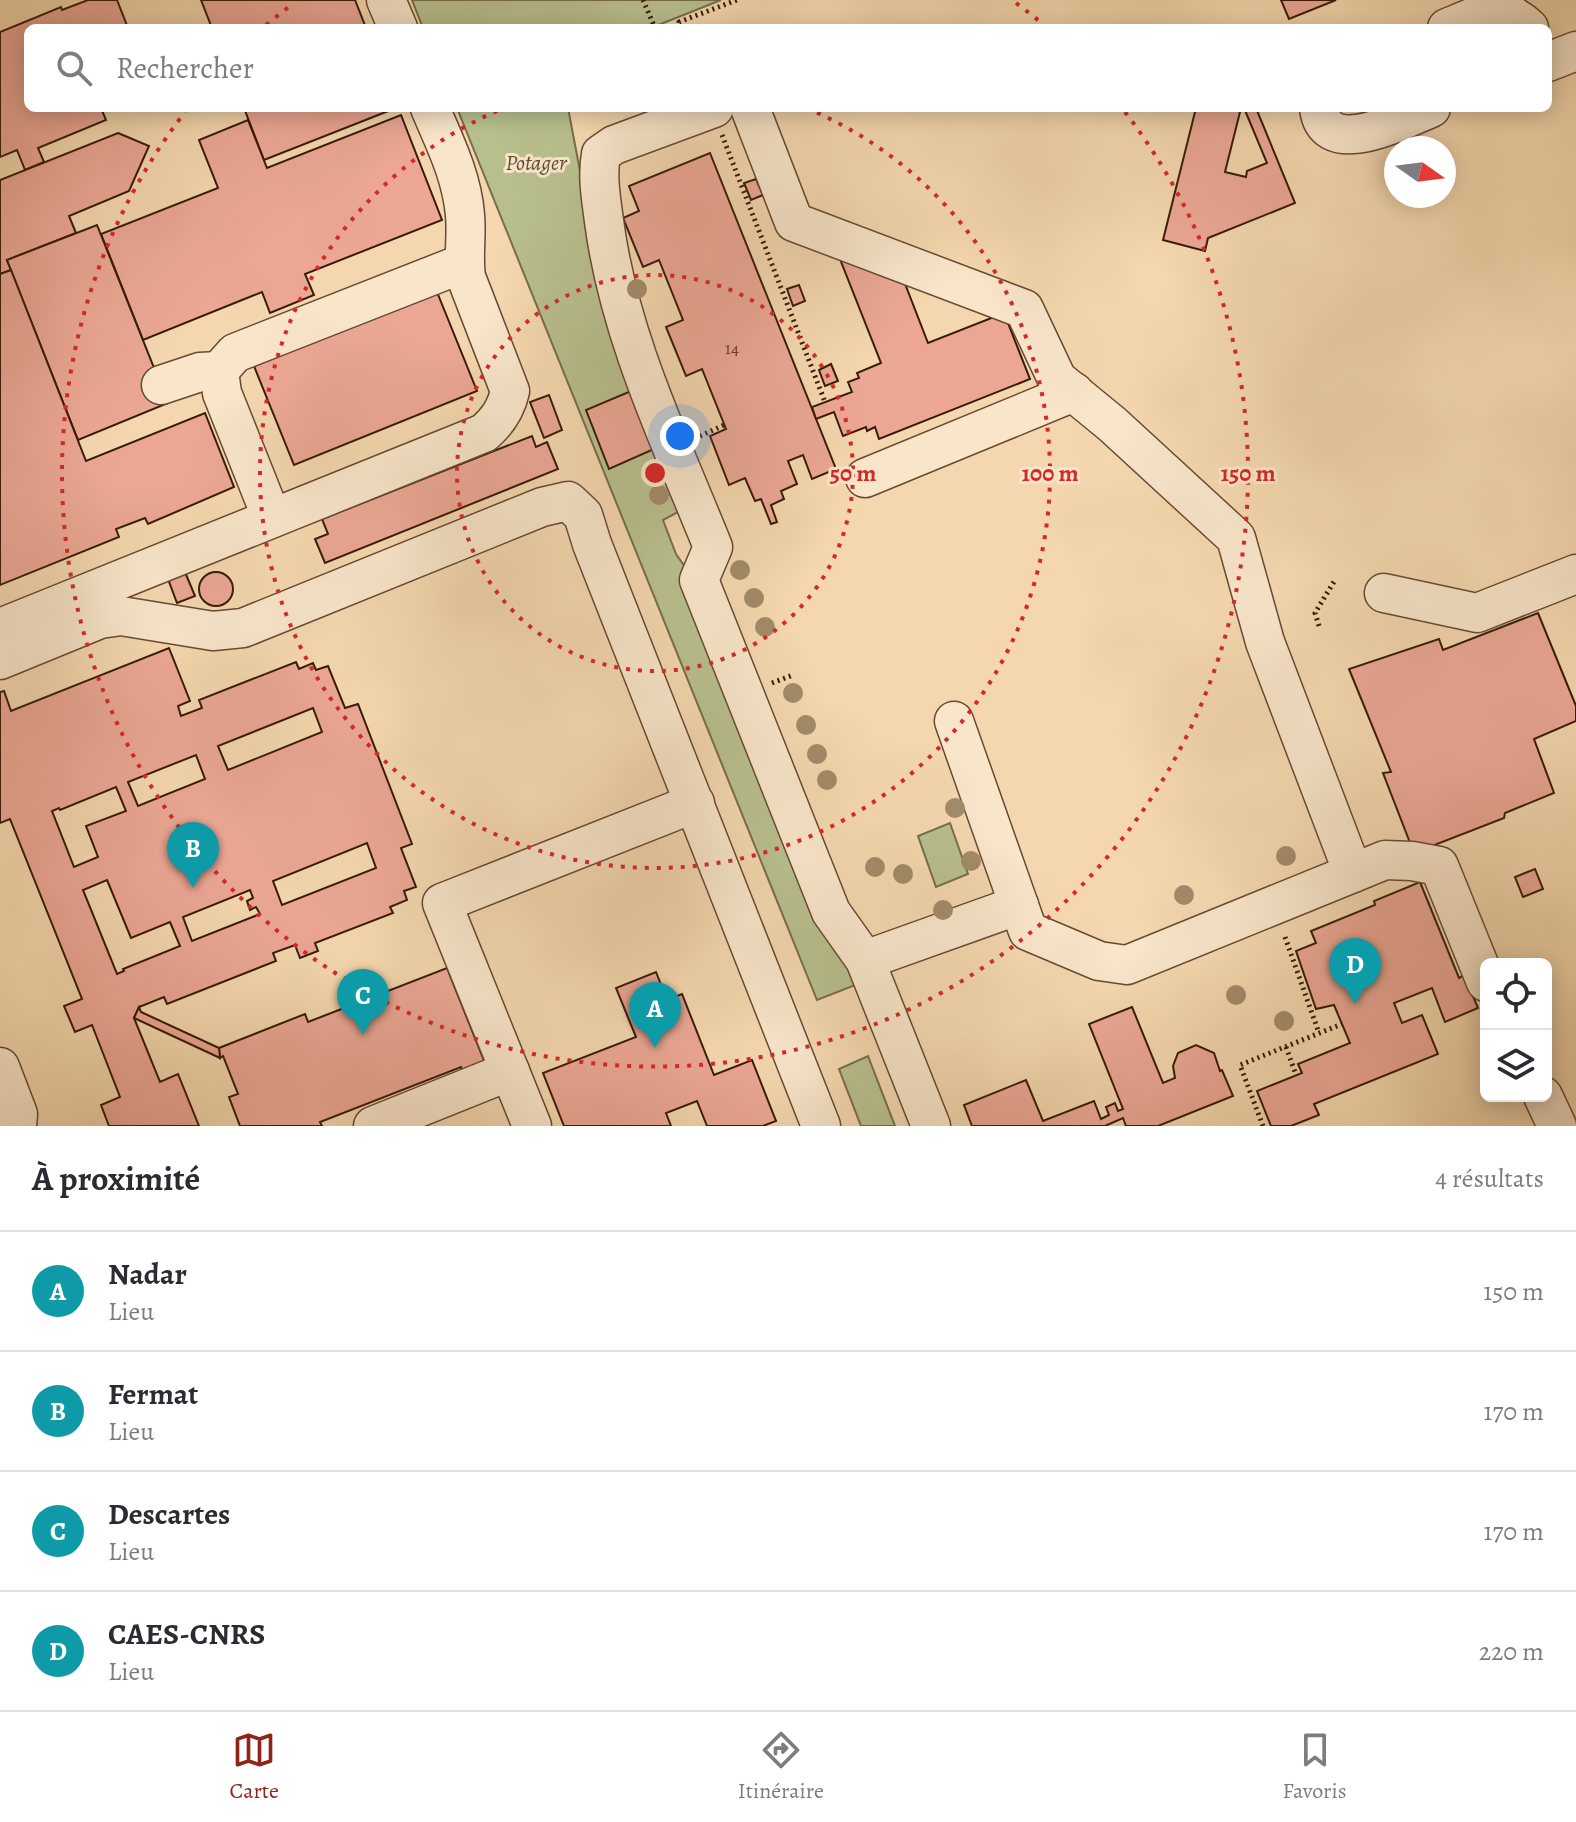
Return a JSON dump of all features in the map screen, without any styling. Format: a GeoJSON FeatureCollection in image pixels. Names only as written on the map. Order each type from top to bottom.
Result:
{"type":"FeatureCollection","features":[{"type":"Feature","properties":{"kind":"street"},"geometry":{"type":"LineString","coordinates":[[386,0],[396,24]]}},
{"type":"Feature","properties":{"kind":"street"},"geometry":{"type":"LineString","coordinates":[[1522,0],[1530,24]]}},
{"type":"Feature","properties":{"kind":"street"},"geometry":{"type":"LineString","coordinates":[[1457,24],[1490,11],[1505,10],[1525,24]]}},
{"type":"Feature","properties":{"kind":"street"},"geometry":{"type":"LineString","coordinates":[[1552,60],[1576,51]]}},
{"type":"Feature","properties":{"kind":"street"},"geometry":{"type":"LineString","coordinates":[[0,628],[271,516],[484,433],[495,424],[510,391],[470,288],[464,263],[466,229],[462,190],[432,112]]}},
{"type":"Feature","properties":{"kind":"street"},"geometry":{"type":"LineString","coordinates":[[702,112],[614,145],[601,154],[598,173],[610,262],[631,344],[713,547],[699,580],[831,912],[865,960],[931,1126]]}},
{"type":"Feature","properties":{"kind":"street"},"geometry":{"type":"LineString","coordinates":[[752,112],[794,222],[1024,309],[1057,379],[1112,424],[1236,538],[1265,642],[1353,873]]}},
{"type":"Feature","properties":{"kind":"street"},"geometry":{"type":"LineString","coordinates":[[1320,112],[1328,127],[1345,135],[1365,134],[1421,112]]}},
{"type":"Feature","properties":{"kind":"street"},"geometry":{"type":"LineString","coordinates":[[161,385],[200,372],[219,371],[235,353],[464,263]]}},
{"type":"Feature","properties":{"kind":"street"},"geometry":{"type":"LineString","coordinates":[[219,371],[222,393],[271,516]]}},
{"type":"Feature","properties":{"kind":"street"},"geometry":{"type":"LineString","coordinates":[[865,478],[1074,392]]}},
{"type":"Feature","properties":{"kind":"street"},"geometry":{"type":"LineString","coordinates":[[0,660],[100,619],[121,616],[213,631],[243,628],[542,507],[568,501],[583,515],[821,1126]]}},
{"type":"Feature","properties":{"kind":"street"},"geometry":{"type":"LineString","coordinates":[[1384,593],[1477,613],[1576,574]]}},
{"type":"Feature","properties":{"kind":"street"},"geometry":{"type":"LineString","coordinates":[[954,721],[1028,931],[1099,961],[1127,965],[1385,860],[1412,861],[1439,866],[1480,967]]}},
{"type":"Feature","properties":{"kind":"street"},"geometry":{"type":"LineString","coordinates":[[532,1126],[442,903],[695,803]]}},
{"type":"Feature","properties":{"kind":"street"},"geometry":{"type":"LineString","coordinates":[[865,960],[1019,905]]}},
{"type":"Feature","properties":{"kind":"street"},"geometry":{"type":"LineString","coordinates":[[0,1067],[18,1114],[17,1126]]}},
{"type":"Feature","properties":{"kind":"street"},"geometry":{"type":"LineString","coordinates":[[373,1126],[510,1071]]}},
{"type":"Feature","properties":{"kind":"street"},"geometry":{"type":"LineString","coordinates":[[1546,1102],[1557,1126]]}},
{"type":"Feature","properties":{"kind":"path"},"geometry":{"type":"LineString","coordinates":[[643,0],[653,24]]}},
{"type":"Feature","properties":{"kind":"path"},"geometry":{"type":"LineString","coordinates":[[680,24],[737,0]]}},
{"type":"Feature","properties":{"kind":"path"},"geometry":{"type":"LineString","coordinates":[[715,112],[825,402]]}},
{"type":"Feature","properties":{"kind":"path"},"geometry":{"type":"LineString","coordinates":[[1319,626],[1315,613],[1335,580]]}},
{"type":"Feature","properties":{"kind":"path"},"geometry":{"type":"LineString","coordinates":[[1285,937],[1319,1033]]}},
{"type":"Feature","properties":{"kind":"path"},"geometry":{"type":"LineString","coordinates":[[1263,1126],[1240,1065],[1342,1024]]}},
{"type":"Feature","properties":{"kind":"path"},"geometry":{"type":"LineString","coordinates":[[1286,1047],[1296,1075]]}},
{"type":"Feature","properties":{"kind":"green space"},"geometry":{"type":"Polygon","coordinates":[[[412,0],[721,0],[661,24],[421,24],[412,0]]]}},
{"type":"Feature","properties":{"kind":"green space","name":"Potager"},"geometry":{"type":"Polygon","coordinates":[[[459,112],[569,112],[597,260],[691,505],[663,520],[676,554],[692,577],[858,984],[817,1000],[459,112]]]}},
{"type":"Feature","properties":{"kind":"green space"},"geometry":{"type":"Polygon","coordinates":[[[950,823],[968,874],[936,887],[918,836],[950,823]]]}},
{"type":"Feature","properties":{"kind":"green space"},"geometry":{"type":"Polygon","coordinates":[[[868,1056],[895,1126],[861,1126],[839,1069],[868,1056]]]}},
{"type":"Feature","properties":{"kind":"building"},"geometry":{"type":"Polygon","coordinates":[[[88,0],[117,0],[126,24],[24,24],[24,112],[103,112],[106,120],[38,148],[44,162],[25,170],[17,150],[0,157],[0,32],[61,7],[62,10],[88,0]]]}},
{"type":"Feature","properties":{"kind":"building"},"geometry":{"type":"Polygon","coordinates":[[[201,0],[355,0],[364,24],[210,24],[201,0]]]}},
{"type":"Feature","properties":{"kind":"building"},"geometry":{"type":"Polygon","coordinates":[[[1281,0],[1336,0],[1289,19],[1281,0]]]}},
{"type":"Feature","properties":{"kind":"building"},"geometry":{"type":"Polygon","coordinates":[[[246,112],[386,112],[264,160],[246,112]]]}},
{"type":"Feature","properties":{"kind":"building"},"geometry":{"type":"Polygon","coordinates":[[[1195,112],[1240,112],[1225,172],[1246,177],[1247,171],[1267,163],[1246,112],[1258,112],[1295,203],[1208,238],[1205,251],[1163,240],[1195,112]]]}},
{"type":"Feature","properties":{"kind":"building"},"geometry":{"type":"Polygon","coordinates":[[[401,115],[442,220],[305,274],[314,295],[270,313],[262,292],[143,340],[101,234],[218,188],[199,140],[248,120],[267,168],[401,115]]]}},
{"type":"Feature","properties":{"kind":"building"},"geometry":{"type":"Polygon","coordinates":[[[118,133],[149,146],[129,191],[69,216],[76,233],[7,260],[11,270],[0,274],[0,180],[118,133]]]}},
{"type":"Feature","properties":{"kind":"building"},"geometry":{"type":"Polygon","coordinates":[[[710,153],[836,469],[812,479],[803,455],[788,461],[797,484],[781,491],[784,499],[771,505],[777,522],[771,524],[761,499],[755,501],[745,478],[729,485],[710,436],[726,429],[702,369],[686,376],[666,327],[683,320],[659,260],[643,267],[623,218],[639,211],[629,186],[710,153]]]}},
{"type":"Feature","properties":{"kind":"building"},"geometry":{"type":"Polygon","coordinates":[[[756,179],[763,195],[751,200],[744,183],[756,179]]]}},
{"type":"Feature","properties":{"kind":"building"},"geometry":{"type":"Polygon","coordinates":[[[97,225],[168,403],[78,440],[7,260],[97,225]]]}},
{"type":"Feature","properties":{"kind":"building"},"geometry":{"type":"Polygon","coordinates":[[[836,249],[902,276],[928,343],[1004,313],[1030,379],[879,439],[875,427],[867,431],[866,427],[843,436],[834,412],[816,419],[812,407],[852,392],[848,382],[859,378],[857,373],[881,363],[836,249]]]}},
{"type":"Feature","properties":{"kind":"building"},"geometry":{"type":"Polygon","coordinates":[[[11,270],[86,461],[205,413],[234,487],[148,524],[145,518],[116,529],[119,537],[0,585],[0,274],[11,270]]]}},
{"type":"Feature","properties":{"kind":"building"},"geometry":{"type":"Polygon","coordinates":[[[799,285],[805,301],[793,306],[787,289],[799,285]]]}},
{"type":"Feature","properties":{"kind":"building"},"geometry":{"type":"Polygon","coordinates":[[[437,292],[477,391],[294,465],[254,366],[437,292]]]}},
{"type":"Feature","properties":{"kind":"building"},"geometry":{"type":"Polygon","coordinates":[[[831,364],[838,381],[825,386],[819,370],[831,364]]]}},
{"type":"Feature","properties":{"kind":"building"},"geometry":{"type":"Polygon","coordinates":[[[631,391],[654,449],[609,469],[586,410],[631,391]]]}},
{"type":"Feature","properties":{"kind":"building"},"geometry":{"type":"Polygon","coordinates":[[[549,395],[562,430],[544,438],[530,402],[549,395]]]}},
{"type":"Feature","properties":{"kind":"building"},"geometry":{"type":"Polygon","coordinates":[[[532,436],[536,447],[547,442],[558,469],[325,563],[315,539],[328,534],[322,519],[532,436]]]}},
{"type":"Feature","properties":{"kind":"building"},"geometry":{"type":"Polygon","coordinates":[[[185,572],[195,596],[177,603],[168,579],[185,572]]]}},
{"type":"Feature","properties":{"kind":"building"},"geometry":{"type":"Polygon","coordinates":[[[216,572],[228,577],[233,589],[228,601],[216,606],[204,601],[199,589],[204,577],[216,572]]]}},
{"type":"Feature","properties":{"kind":"building"},"geometry":{"type":"Polygon","coordinates":[[[1538,613],[1576,706],[1576,721],[1534,739],[1554,793],[1505,813],[1504,818],[1414,853],[1383,773],[1391,772],[1349,669],[1439,639],[1443,650],[1538,613]]]}},
{"type":"Feature","properties":{"kind":"building"},"geometry":{"type":"Polygon","coordinates":[[[169,648],[190,701],[178,706],[181,716],[202,708],[199,700],[296,662],[299,669],[313,663],[316,670],[328,666],[345,708],[358,704],[412,844],[401,848],[416,887],[404,891],[407,900],[390,907],[393,913],[315,943],[318,951],[300,958],[295,945],[273,953],[276,961],[167,1004],[164,997],[139,1007],[134,1018],[160,1082],[178,1074],[199,1126],[109,1126],[101,1105],[120,1097],[92,1025],[75,1032],[64,1006],[82,999],[10,819],[0,823],[0,692],[4,691],[11,711],[169,648]],[[313,708],[218,746],[228,770],[322,732],[313,708]],[[196,755],[128,782],[138,806],[205,779],[196,755]],[[116,787],[52,811],[74,867],[98,857],[86,826],[126,811],[116,787]],[[367,843],[273,881],[282,905],[376,868],[367,843]],[[107,880],[83,890],[117,974],[180,946],[170,922],[131,938],[107,880]],[[250,890],[183,917],[192,941],[260,914],[256,907],[250,910],[247,901],[253,898],[250,890]]]}},
{"type":"Feature","properties":{"kind":"building"},"geometry":{"type":"Polygon","coordinates":[[[1535,869],[1543,889],[1523,897],[1515,877],[1535,869]]]}},
{"type":"Feature","properties":{"kind":"building"},"geometry":{"type":"Polygon","coordinates":[[[1420,882],[1459,978],[1464,975],[1478,1008],[1445,1022],[1432,988],[1394,1003],[1402,1023],[1422,1015],[1438,1054],[1314,1104],[1319,1115],[1291,1126],[1271,1126],[1257,1091],[1302,1073],[1298,1064],[1350,1043],[1334,1005],[1316,1009],[1296,951],[1316,943],[1311,931],[1375,905],[1374,901],[1420,882]]]}},
{"type":"Feature","properties":{"kind":"building"},"geometry":{"type":"Polygon","coordinates":[[[447,968],[485,1063],[463,1072],[461,1067],[320,1122],[322,1126],[240,1126],[229,1097],[238,1094],[223,1056],[220,1058],[219,1048],[305,1014],[308,1022],[447,968]]]}},
{"type":"Feature","properties":{"kind":"building"},"geometry":{"type":"Polygon","coordinates":[[[656,972],[667,1000],[682,994],[714,1075],[752,1060],[776,1121],[763,1126],[707,1126],[697,1101],[666,1113],[671,1126],[564,1126],[543,1073],[636,1037],[616,988],[656,972]]]}},
{"type":"Feature","properties":{"kind":"building"},"geometry":{"type":"Polygon","coordinates":[[[139,1007],[141,1012],[219,1048],[220,1058],[134,1018],[139,1007]]]}},
{"type":"Feature","properties":{"kind":"building"},"geometry":{"type":"Polygon","coordinates":[[[1132,1007],[1163,1083],[1175,1078],[1173,1066],[1178,1053],[1196,1045],[1214,1053],[1233,1096],[1158,1126],[1126,1126],[1123,1118],[1105,1126],[972,1126],[964,1105],[1026,1080],[1043,1121],[1094,1101],[1101,1119],[1109,1115],[1106,1107],[1115,1103],[1118,1111],[1123,1109],[1089,1024],[1132,1007]]]}},
{"type":"Feature","properties":{"kind":"place","name":"Fermat"},"geometry":{"type":"Point","coordinates":[193,888]}},
{"type":"Feature","properties":{"kind":"place","name":"CAES-CNRS"},"geometry":{"type":"Point","coordinates":[1355,1004]}},
{"type":"Feature","properties":{"kind":"place","name":"Descartes"},"geometry":{"type":"Point","coordinates":[363,1035]}},
{"type":"Feature","properties":{"kind":"place","name":"Nadar"},"geometry":{"type":"Point","coordinates":[655,1048]}}]}
